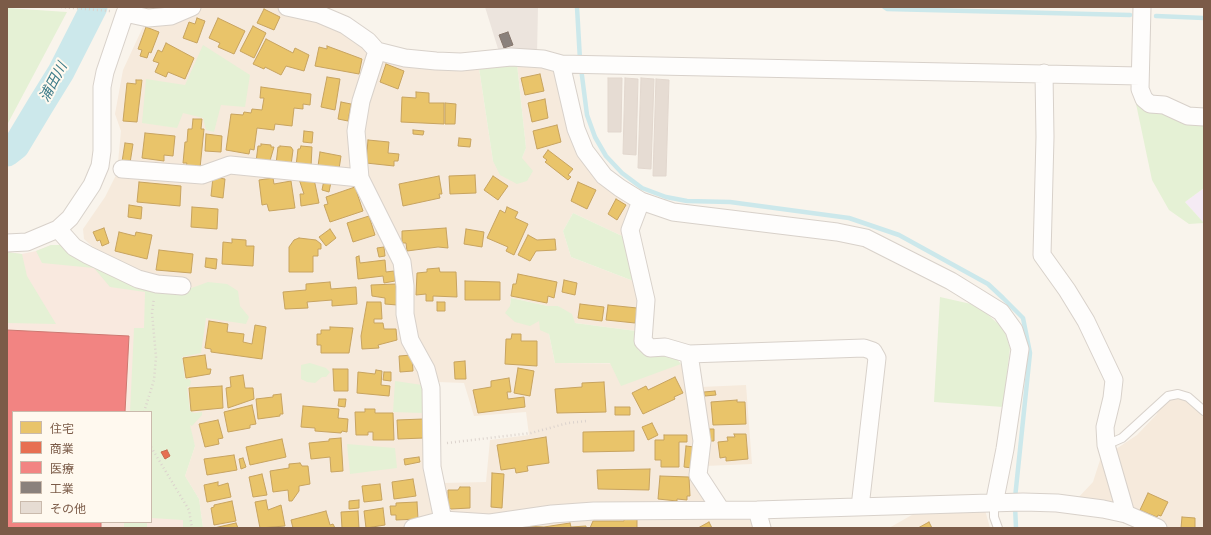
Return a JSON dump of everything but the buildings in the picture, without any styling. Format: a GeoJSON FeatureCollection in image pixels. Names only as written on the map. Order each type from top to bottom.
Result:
{"type":"FeatureCollection","features":[{"type":"Feature","properties":{"kind":"street"},"geometry":{"type":"LineString","coordinates":[[7,243],[27,242],[58,229],[70,218],[92,185],[100,166],[104,134],[102,87],[113,47],[127,10],[148,18],[171,16],[192,7]]}},
{"type":"Feature","properties":{"kind":"street"},"geometry":{"type":"LineString","coordinates":[[287,7],[319,14],[345,25],[368,41],[377,51],[405,58],[436,61],[461,62],[512,56],[565,63],[1140,76]]}},
{"type":"Feature","properties":{"kind":"street"},"geometry":{"type":"LineString","coordinates":[[1142,7],[1140,89],[1144,99],[1150,104],[1164,105],[1188,116],[1204,117]]}},
{"type":"Feature","properties":{"kind":"street"},"geometry":{"type":"LineString","coordinates":[[377,51],[361,101],[356,131],[360,178],[402,262],[406,286],[405,314],[410,340],[426,369],[431,388],[432,467],[443,520]]}},
{"type":"Feature","properties":{"kind":"street"},"geometry":{"type":"LineString","coordinates":[[565,63],[576,129],[585,151],[604,176],[641,201],[673,212],[837,232],[866,238],[951,281],[1001,312],[1014,330],[1020,349],[997,504]]}},
{"type":"Feature","properties":{"kind":"street"},"geometry":{"type":"LineString","coordinates":[[1044,73],[1045,137],[1042,255],[1067,290],[1086,321],[1114,380],[1112,398],[1105,427],[1106,446],[1126,514]]}},
{"type":"Feature","properties":{"kind":"street"},"geometry":{"type":"LineString","coordinates":[[122,169],[202,175],[230,165],[360,178]]}},
{"type":"Feature","properties":{"kind":"street"},"geometry":{"type":"LineString","coordinates":[[641,201],[630,230],[646,300],[643,341],[650,348],[665,347],[689,354],[864,348],[873,351],[877,358],[860,507]]}},
{"type":"Feature","properties":{"kind":"street"},"geometry":{"type":"LineString","coordinates":[[58,229],[74,247],[138,279],[157,284],[182,286]]}},
{"type":"Feature","properties":{"kind":"street"},"geometry":{"type":"LineString","coordinates":[[689,354],[702,441],[698,475],[721,510]]}},
{"type":"Feature","properties":{"kind":"street"},"geometry":{"type":"LineString","coordinates":[[412,528],[443,520],[491,525],[552,514],[594,511],[757,510],[997,504],[1023,502],[1057,503],[1126,514],[1158,528]]}},
{"type":"Feature","properties":{"kind":"street"},"geometry":{"type":"LineString","coordinates":[[757,510],[762,528]]}},
{"type":"Feature","properties":{"kind":"lane"},"geometry":{"type":"LineString","coordinates":[[1106,446],[1122,438],[1168,396],[1178,394],[1188,397],[1204,411]]}},
{"type":"Feature","properties":{"kind":"lane"},"geometry":{"type":"LineString","coordinates":[[997,504],[994,517],[998,528]]}},
{"type":"Feature","properties":{"kind":"path"},"geometry":{"type":"LineString","coordinates":[[61,7],[107,11]]}},
{"type":"Feature","properties":{"kind":"path"},"geometry":{"type":"LineString","coordinates":[[144,411],[154,380],[156,356],[152,313],[157,284]]}},
{"type":"Feature","properties":{"kind":"path"},"geometry":{"type":"LineString","coordinates":[[432,445],[531,433],[568,423],[586,421]]}},
{"type":"Feature","properties":{"kind":"path"},"geometry":{"type":"LineString","coordinates":[[152,449],[188,510],[192,528]]}},
{"type":"Feature","properties":{"kind":"shaded area"},"geometry":{"type":"Polygon","coordinates":[[[184,7],[317,7],[349,18],[381,43],[397,50],[479,68],[493,161],[522,158],[526,148],[517,64],[568,72],[578,123],[609,173],[639,194],[622,236],[573,213],[563,231],[571,257],[636,282],[642,307],[636,331],[575,323],[558,306],[548,306],[511,298],[510,306],[539,321],[549,334],[555,363],[681,364],[697,362],[701,387],[746,385],[752,464],[705,466],[704,477],[724,502],[770,528],[203,528],[199,499],[185,476],[195,446],[174,389],[192,288],[181,280],[138,271],[94,248],[84,239],[83,229],[105,197],[117,173],[121,131],[115,114],[123,70],[149,14],[184,7]],[[438,382],[442,483],[486,482],[490,440],[529,435],[526,412],[474,416],[464,383],[438,382]]]}},
{"type":"Feature","properties":{"kind":"shaded area"},"geometry":{"type":"Polygon","coordinates":[[[485,7],[538,7],[537,54],[499,52],[485,7]]]}},
{"type":"Feature","properties":{"kind":"shaded area"},"geometry":{"type":"Polygon","coordinates":[[[1204,188],[1204,223],[1185,202],[1204,188]]]}},
{"type":"Feature","properties":{"kind":"shaded area"},"geometry":{"type":"Polygon","coordinates":[[[51,245],[178,293],[192,288],[169,370],[195,446],[185,476],[199,499],[203,528],[7,528],[7,252],[22,254],[36,251],[51,245]]]}},
{"type":"Feature","properties":{"kind":"shaded area"},"geometry":{"type":"Polygon","coordinates":[[[1175,398],[1183,398],[1204,415],[1204,528],[1136,528],[1114,520],[1074,513],[1077,499],[1093,482],[1101,457],[1137,435],[1157,414],[1159,405],[1175,398]]]}},
{"type":"Feature","properties":{"kind":"shaded area"},"geometry":{"type":"Polygon","coordinates":[[[985,510],[990,528],[889,528],[917,512],[985,510]]]}},
{"type":"Feature","properties":{"kind":"green space"},"geometry":{"type":"Polygon","coordinates":[[[7,8],[67,12],[7,125],[7,8]]]}},
{"type":"Feature","properties":{"kind":"green space"},"geometry":{"type":"Polygon","coordinates":[[[203,45],[250,75],[245,107],[221,105],[214,132],[206,130],[203,118],[183,113],[177,128],[142,123],[146,79],[185,85],[203,45]]]}},
{"type":"Feature","properties":{"kind":"green space"},"geometry":{"type":"Polygon","coordinates":[[[517,64],[526,148],[522,158],[533,171],[527,181],[517,184],[500,175],[493,161],[479,68],[517,64]]]}},
{"type":"Feature","properties":{"kind":"green space"},"geometry":{"type":"Polygon","coordinates":[[[1135,99],[1146,106],[1204,121],[1204,188],[1185,202],[1204,223],[1189,224],[1169,210],[1152,180],[1135,99]]]}},
{"type":"Feature","properties":{"kind":"green space"},"geometry":{"type":"Polygon","coordinates":[[[573,213],[622,236],[636,282],[571,257],[563,231],[573,213]]]}},
{"type":"Feature","properties":{"kind":"green space"},"geometry":{"type":"Polygon","coordinates":[[[51,245],[63,245],[178,293],[208,282],[227,284],[238,291],[240,306],[249,317],[246,324],[206,318],[201,353],[182,357],[185,379],[189,379],[191,381],[190,386],[187,387],[190,411],[194,413],[202,412],[202,415],[192,426],[190,425],[195,446],[185,476],[199,499],[203,528],[183,528],[183,520],[152,518],[152,411],[130,411],[134,328],[144,328],[145,292],[110,287],[94,268],[42,263],[36,251],[51,245]]]}},
{"type":"Feature","properties":{"kind":"green space"},"geometry":{"type":"Polygon","coordinates":[[[7,252],[22,254],[27,276],[56,324],[7,323],[7,252]]]}},
{"type":"Feature","properties":{"kind":"green space"},"geometry":{"type":"Polygon","coordinates":[[[940,297],[971,304],[986,313],[1004,329],[1010,348],[1003,407],[934,402],[940,297]]]}},
{"type":"Feature","properties":{"kind":"green space"},"geometry":{"type":"Polygon","coordinates":[[[511,298],[548,306],[558,306],[572,314],[575,323],[636,331],[639,351],[670,351],[681,364],[621,386],[610,363],[555,363],[549,334],[540,330],[539,321],[530,326],[515,322],[505,313],[510,306],[511,298]]]}},
{"type":"Feature","properties":{"kind":"green space"},"geometry":{"type":"Polygon","coordinates":[[[310,363],[326,368],[330,372],[326,377],[322,377],[315,383],[307,382],[301,379],[301,365],[310,363]]]}},
{"type":"Feature","properties":{"kind":"green space"},"geometry":{"type":"Polygon","coordinates":[[[395,381],[422,385],[422,413],[393,412],[395,381]]]}},
{"type":"Feature","properties":{"kind":"green space"},"geometry":{"type":"Polygon","coordinates":[[[347,444],[395,448],[397,468],[350,474],[347,444]]]}},
{"type":"Feature","properties":{"kind":"green space"},"geometry":{"type":"Polygon","coordinates":[[[124,523],[147,523],[147,528],[124,528],[124,523]]]}},
{"type":"Feature","properties":{"kind":"waterway","name":"浦田川"},"geometry":{"type":"LineString","coordinates":[[7,153],[16,146],[61,72],[94,7]]}},
{"type":"Feature","properties":{"kind":"waterway"},"geometry":{"type":"LineString","coordinates":[[577,7],[580,60]]}},
{"type":"Feature","properties":{"kind":"waterway"},"geometry":{"type":"LineString","coordinates":[[884,7],[887,9],[1130,15]]}},
{"type":"Feature","properties":{"kind":"waterway"},"geometry":{"type":"LineString","coordinates":[[1156,16],[1204,18]]}},
{"type":"Feature","properties":{"kind":"waterway"},"geometry":{"type":"LineString","coordinates":[[581,68],[587,115],[595,137],[606,156],[622,173],[642,188],[666,197],[687,201],[730,202],[849,218],[899,235],[988,284],[1003,298],[1023,318],[1030,353],[1015,498]]}},
{"type":"Feature","properties":{"kind":"waterway"},"geometry":{"type":"LineString","coordinates":[[1015,506],[1016,528]]}}]}
